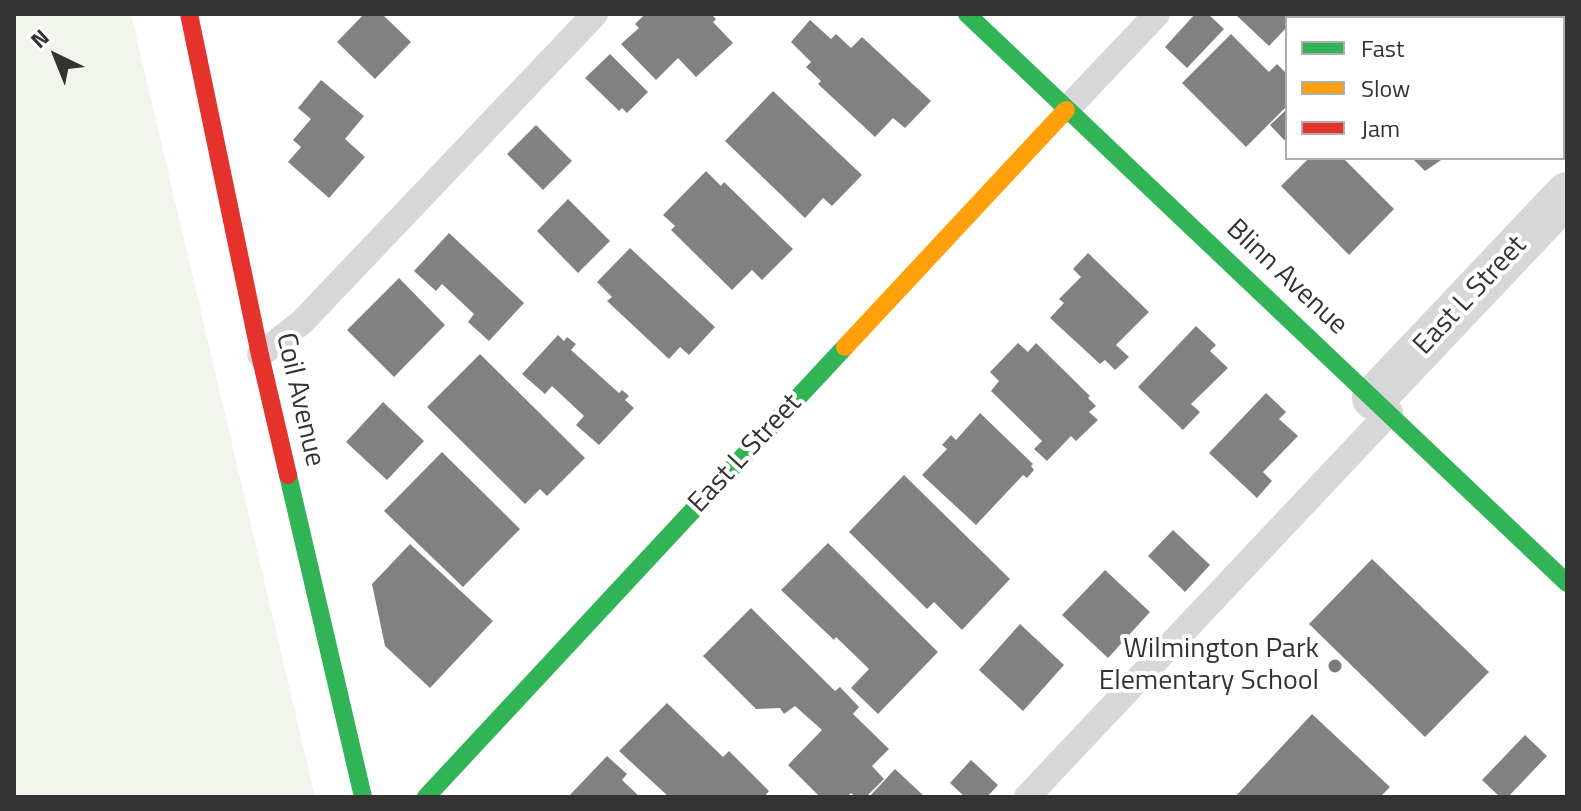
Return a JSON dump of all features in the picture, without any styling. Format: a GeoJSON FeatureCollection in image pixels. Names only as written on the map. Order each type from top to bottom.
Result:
{"type":"FeatureCollection","features":[{"type":"Feature","properties":{"kind":"street","name":"Coil Avenue"},"geometry":{"type":"LineString","coordinates":[[189,14],[260,355],[363,797]]}},
{"type":"Feature","properties":{"kind":"street","name":"Blinn Avenue"},"geometry":{"type":"LineString","coordinates":[[967,14],[1567,583]]}},
{"type":"Feature","properties":{"kind":"street","name":"East L Street"},"geometry":{"type":"LineString","coordinates":[[426,797],[1066,110]]}},
{"type":"Feature","properties":{"kind":"street","name":"East L Street"},"geometry":{"type":"LineString","coordinates":[[1382,405],[1567,194]]}},
{"type":"Feature","properties":{"kind":"lane"},"geometry":{"type":"LineString","coordinates":[[260,355],[302,322],[595,14]]}},
{"type":"Feature","properties":{"kind":"lane"},"geometry":{"type":"LineString","coordinates":[[1066,110],[1157,14]]}},
{"type":"Feature","properties":{"kind":"lane"},"geometry":{"type":"LineString","coordinates":[[1027,797],[1382,405]]}},
{"type":"Feature","properties":{"kind":"shaded area"},"geometry":{"type":"Polygon","coordinates":[[[14,14],[131,14],[315,797],[14,797],[14,14]]]}},
{"type":"Feature","properties":{"kind":"building"},"geometry":{"type":"Polygon","coordinates":[[[364,14],[382,14],[411,42],[375,79],[337,42],[364,14]]]}},
{"type":"Feature","properties":{"kind":"building"},"geometry":{"type":"Polygon","coordinates":[[[645,14],[711,14],[716,19],[713,22],[733,43],[696,77],[678,58],[656,80],[621,44],[639,28],[635,24],[645,14]]]}},
{"type":"Feature","properties":{"kind":"building"},"geometry":{"type":"Polygon","coordinates":[[[1195,14],[1208,14],[1224,29],[1187,68],[1165,47],[1195,14]]]}},
{"type":"Feature","properties":{"kind":"building"},"geometry":{"type":"Polygon","coordinates":[[[1235,14],[1299,14],[1285,16],[1285,29],[1269,46],[1235,14]]]}},
{"type":"Feature","properties":{"kind":"building"},"geometry":{"type":"Polygon","coordinates":[[[1385,14],[1486,16],[1387,16],[1385,14]]]}},
{"type":"Feature","properties":{"kind":"building"},"geometry":{"type":"Polygon","coordinates":[[[810,20],[831,39],[836,34],[851,48],[862,37],[931,101],[905,128],[893,118],[875,137],[818,84],[821,81],[806,67],[811,62],[791,42],[810,20]]]}},
{"type":"Feature","properties":{"kind":"building"},"geometry":{"type":"Polygon","coordinates":[[[1231,34],[1269,72],[1277,64],[1285,72],[1285,108],[1246,147],[1182,83],[1231,34]]]}},
{"type":"Feature","properties":{"kind":"building"},"geometry":{"type":"Polygon","coordinates":[[[610,54],[648,92],[627,113],[622,108],[619,111],[585,78],[610,54]]]}},
{"type":"Feature","properties":{"kind":"building"},"geometry":{"type":"Polygon","coordinates":[[[321,80],[364,116],[345,139],[365,157],[329,198],[288,162],[301,147],[293,140],[311,119],[298,108],[321,80]]]}},
{"type":"Feature","properties":{"kind":"building"},"geometry":{"type":"Polygon","coordinates":[[[773,91],[862,175],[832,206],[823,198],[805,218],[725,141],[773,91]]]}},
{"type":"Feature","properties":{"kind":"building"},"geometry":{"type":"Polygon","coordinates":[[[1285,111],[1285,141],[1270,125],[1285,111]]]}},
{"type":"Feature","properties":{"kind":"building"},"geometry":{"type":"Polygon","coordinates":[[[536,125],[572,161],[543,190],[507,154],[536,125]]]}},
{"type":"Feature","properties":{"kind":"building"},"geometry":{"type":"Polygon","coordinates":[[[1307,160],[1345,160],[1394,209],[1349,255],[1281,186],[1307,160]]]}},
{"type":"Feature","properties":{"kind":"building"},"geometry":{"type":"Polygon","coordinates":[[[1414,160],[1441,160],[1425,171],[1414,160]]]}},
{"type":"Feature","properties":{"kind":"building"},"geometry":{"type":"Polygon","coordinates":[[[706,171],[721,186],[724,182],[793,249],[762,280],[752,270],[732,290],[671,230],[675,226],[663,215],[706,171]]]}},
{"type":"Feature","properties":{"kind":"building"},"geometry":{"type":"Polygon","coordinates":[[[568,199],[610,241],[578,273],[537,231],[568,199]]]}},
{"type":"Feature","properties":{"kind":"building"},"geometry":{"type":"Polygon","coordinates":[[[449,233],[524,303],[489,341],[468,322],[474,314],[442,284],[436,291],[414,271],[449,233]]]}},
{"type":"Feature","properties":{"kind":"building"},"geometry":{"type":"Polygon","coordinates":[[[630,248],[715,327],[689,355],[680,347],[669,359],[607,301],[612,297],[597,282],[630,248]]]}},
{"type":"Feature","properties":{"kind":"building"},"geometry":{"type":"Polygon","coordinates":[[[1088,253],[1149,312],[1116,345],[1129,357],[1115,370],[1105,360],[1100,364],[1050,318],[1064,303],[1059,299],[1081,277],[1073,269],[1088,253]]]}},
{"type":"Feature","properties":{"kind":"building"},"geometry":{"type":"Polygon","coordinates":[[[399,278],[445,325],[394,377],[347,330],[399,278]]]}},
{"type":"Feature","properties":{"kind":"building"},"geometry":{"type":"Polygon","coordinates":[[[1196,326],[1216,345],[1210,351],[1228,368],[1191,404],[1200,412],[1183,430],[1138,387],[1196,326]]]}},
{"type":"Feature","properties":{"kind":"building"},"geometry":{"type":"Polygon","coordinates":[[[558,335],[564,341],[567,337],[576,344],[571,350],[619,393],[622,390],[629,396],[625,400],[634,408],[599,445],[576,425],[584,416],[552,386],[545,394],[522,374],[558,335]]]}},
{"type":"Feature","properties":{"kind":"building"},"geometry":{"type":"Polygon","coordinates":[[[1018,343],[1028,352],[1036,343],[1090,396],[1088,398],[1096,406],[1089,412],[1098,420],[1076,441],[1071,436],[1047,461],[1034,449],[1042,441],[991,391],[999,381],[990,372],[1018,343]]]}},
{"type":"Feature","properties":{"kind":"building"},"geometry":{"type":"Polygon","coordinates":[[[480,354],[585,458],[547,496],[540,489],[525,504],[427,407],[480,354]]]}},
{"type":"Feature","properties":{"kind":"building"},"geometry":{"type":"Polygon","coordinates":[[[1266,393],[1286,412],[1279,419],[1298,436],[1263,472],[1272,481],[1257,498],[1209,453],[1266,393]]]}},
{"type":"Feature","properties":{"kind":"building"},"geometry":{"type":"Polygon","coordinates":[[[383,402],[424,441],[387,480],[346,442],[383,402]]]}},
{"type":"Feature","properties":{"kind":"building"},"geometry":{"type":"Polygon","coordinates":[[[980,413],[1033,464],[1034,470],[1027,478],[1023,475],[976,525],[922,475],[947,449],[942,445],[951,435],[956,440],[980,413]]]}},
{"type":"Feature","properties":{"kind":"building"},"geometry":{"type":"Polygon","coordinates":[[[442,452],[520,529],[463,587],[384,511],[442,452]]]}},
{"type":"Feature","properties":{"kind":"building"},"geometry":{"type":"Polygon","coordinates":[[[904,475],[1010,579],[962,630],[934,602],[927,609],[849,532],[904,475]]]}},
{"type":"Feature","properties":{"kind":"building"},"geometry":{"type":"Polygon","coordinates":[[[1173,530],[1210,565],[1185,592],[1148,556],[1173,530]]]}},
{"type":"Feature","properties":{"kind":"building"},"geometry":{"type":"Polygon","coordinates":[[[828,543],[938,652],[878,714],[851,688],[869,669],[781,590],[828,543]]]}},
{"type":"Feature","properties":{"kind":"building"},"geometry":{"type":"Polygon","coordinates":[[[410,544],[493,621],[430,688],[385,646],[372,584],[410,544]]]}},
{"type":"Feature","properties":{"kind":"building"},"geometry":{"type":"Polygon","coordinates":[[[1372,559],[1489,672],[1425,737],[1309,624],[1372,559]]]}},
{"type":"Feature","properties":{"kind":"building"},"geometry":{"type":"Polygon","coordinates":[[[1105,570],[1150,612],[1108,658],[1062,615],[1105,570]]]}},
{"type":"Feature","properties":{"kind":"building"},"geometry":{"type":"Polygon","coordinates":[[[751,608],[835,691],[840,687],[859,707],[853,714],[889,749],[872,766],[884,779],[866,797],[855,797],[851,793],[847,797],[820,797],[788,765],[822,730],[795,706],[784,714],[780,708],[756,709],[703,656],[751,608]]]}},
{"type":"Feature","properties":{"kind":"building"},"geometry":{"type":"Polygon","coordinates":[[[1020,624],[1064,665],[1023,711],[979,670],[1020,624]]]}},
{"type":"Feature","properties":{"kind":"building"},"geometry":{"type":"Polygon","coordinates":[[[667,703],[723,757],[729,751],[769,791],[764,797],[669,797],[619,751],[667,703]]]}},
{"type":"Feature","properties":{"kind":"building"},"geometry":{"type":"Polygon","coordinates":[[[1312,714],[1390,787],[1380,797],[1235,797],[1312,714]]]}},
{"type":"Feature","properties":{"kind":"building"},"geometry":{"type":"Polygon","coordinates":[[[1525,735],[1547,756],[1508,797],[1500,797],[1482,780],[1525,735]]]}},
{"type":"Feature","properties":{"kind":"building"},"geometry":{"type":"Polygon","coordinates":[[[607,756],[627,774],[622,780],[640,797],[568,797],[607,756]]]}},
{"type":"Feature","properties":{"kind":"building"},"geometry":{"type":"Polygon","coordinates":[[[971,760],[998,785],[987,797],[965,797],[950,783],[971,760]]]}},
{"type":"Feature","properties":{"kind":"building"},"geometry":{"type":"Polygon","coordinates":[[[895,769],[925,797],[869,797],[895,769]]]}},
{"type":"Feature","properties":{"kind":"traffic: fast"},"geometry":{"type":"LineString","coordinates":[[967,14],[1567,583]]}},
{"type":"Feature","properties":{"kind":"traffic: fast"},"geometry":{"type":"LineString","coordinates":[[426,797],[845,347]]}},
{"type":"Feature","properties":{"kind":"traffic: fast"},"geometry":{"type":"LineString","coordinates":[[288,475],[363,797]]}},
{"type":"Feature","properties":{"kind":"traffic: slow"},"geometry":{"type":"LineString","coordinates":[[845,347],[1066,110]]}},
{"type":"Feature","properties":{"kind":"traffic: jam"},"geometry":{"type":"LineString","coordinates":[[189,14],[288,475]]}},
{"type":"Feature","properties":{"kind":"place","name":"Wilmington Park Elementary School"},"geometry":{"type":"Point","coordinates":[1335,666]}}]}
